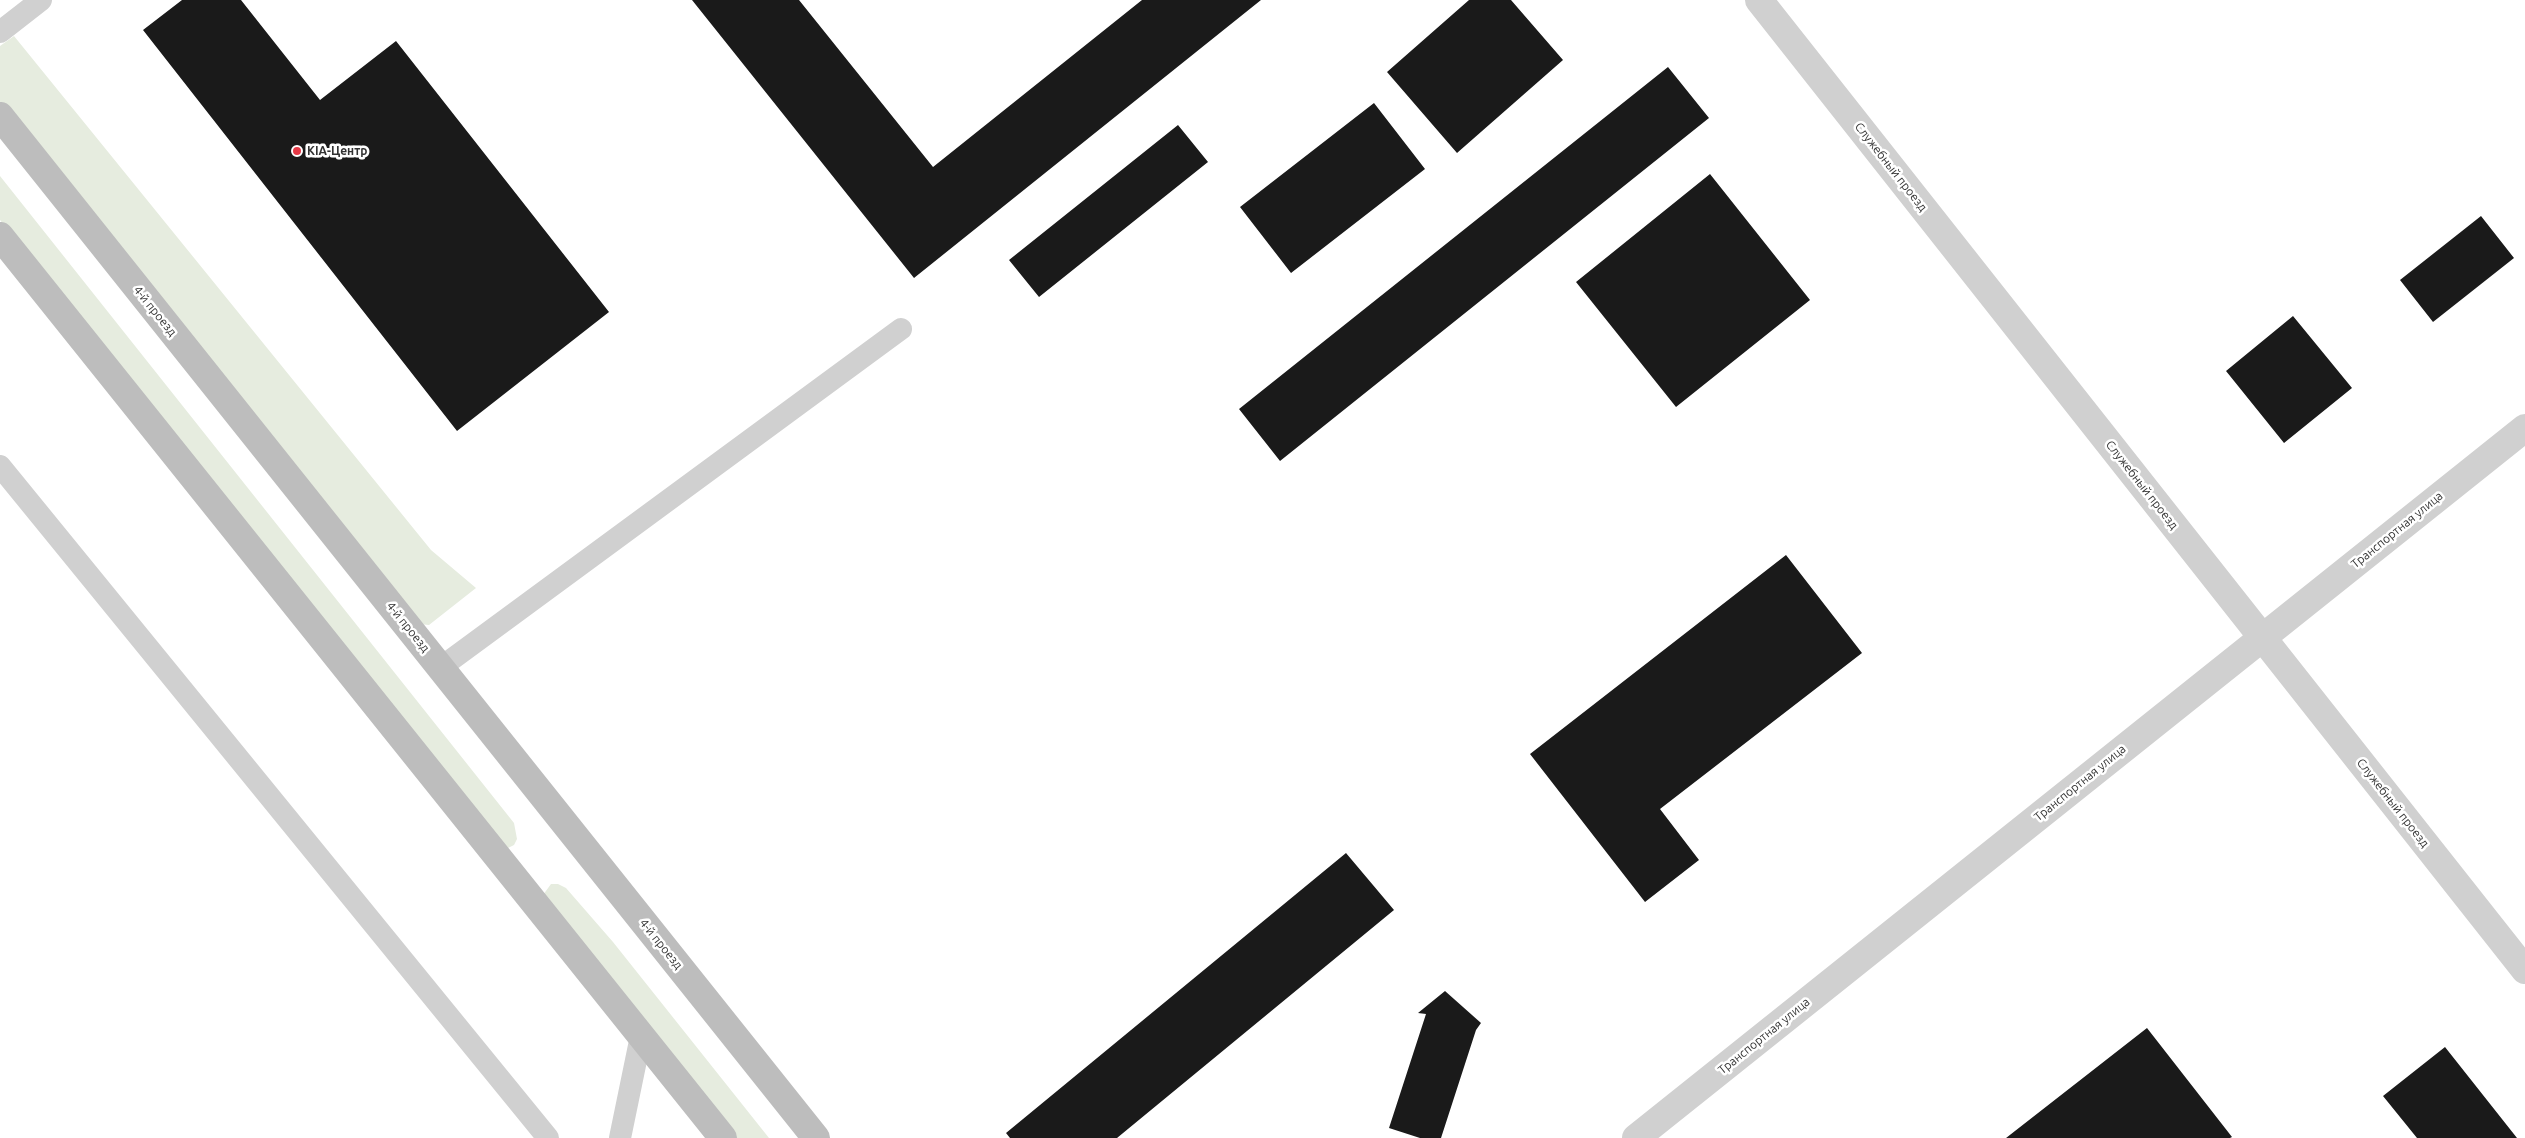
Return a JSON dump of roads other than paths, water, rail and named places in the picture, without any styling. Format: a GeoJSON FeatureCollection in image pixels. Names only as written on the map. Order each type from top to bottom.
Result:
{"type":"FeatureCollection","features":[{"type":"Feature","properties":{"kind":"main road","name":"4-й проезд"},"geometry":{"type":"LineString","coordinates":[[0,116],[816,1138]]}},
{"type":"Feature","properties":{"kind":"main road"},"geometry":{"type":"LineString","coordinates":[[0,236],[723,1138]]}},
{"type":"Feature","properties":{"kind":"street","name":"Служебный проезд"},"geometry":{"type":"LineString","coordinates":[[1759,0],[2525,970]]}},
{"type":"Feature","properties":{"kind":"street","name":"Транспортная улица"},"geometry":{"type":"LineString","coordinates":[[1636,1138],[2525,428]]}},
{"type":"Feature","properties":{"kind":"lane"},"geometry":{"type":"LineString","coordinates":[[0,32],[41,0]]}},
{"type":"Feature","properties":{"kind":"lane"},"geometry":{"type":"LineString","coordinates":[[440,668],[901,329]]}},
{"type":"Feature","properties":{"kind":"lane"},"geometry":{"type":"LineString","coordinates":[[0,466],[548,1138]]}},
{"type":"Feature","properties":{"kind":"lane"},"geometry":{"type":"LineString","coordinates":[[620,1138],[641,1036]]}},
{"type":"Feature","properties":{"kind":"place","name":"KIA-Центр"},"geometry":{"type":"Point","coordinates":[297,151]}}]}
